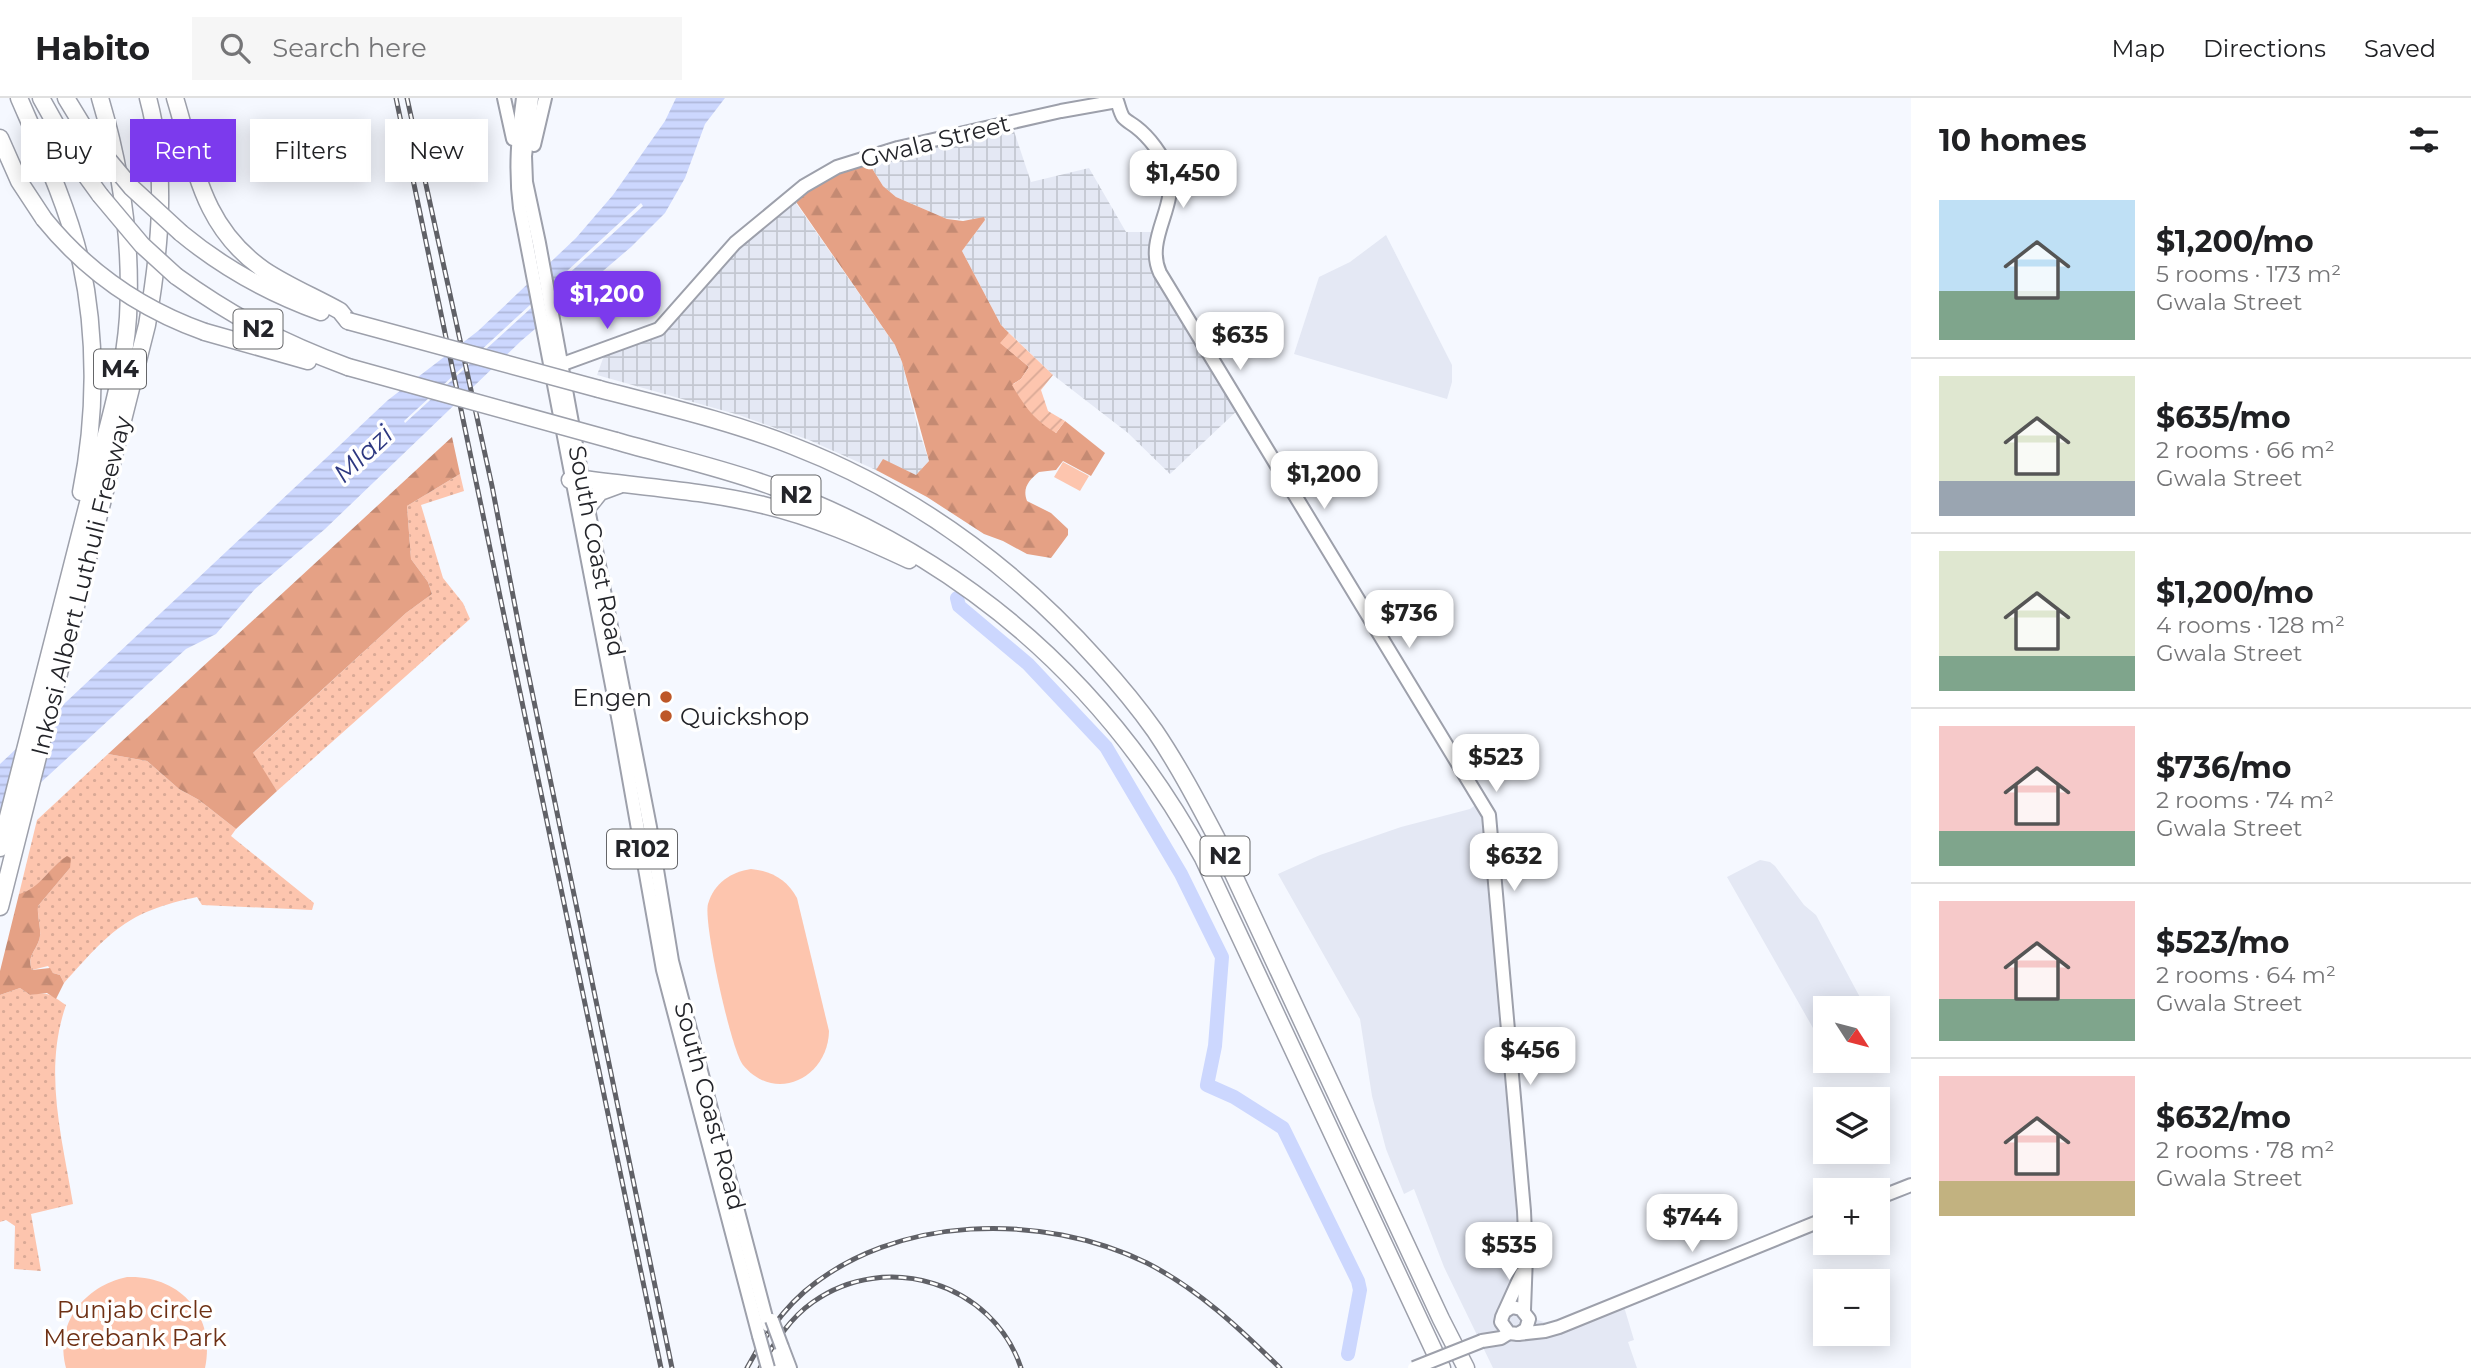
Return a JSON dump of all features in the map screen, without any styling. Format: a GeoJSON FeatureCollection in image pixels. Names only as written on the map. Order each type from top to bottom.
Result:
{"type":"FeatureCollection","features":[{"type":"Feature","properties":{"kind":"highway"},"geometry":{"type":"LineString","coordinates":[[10,98],[28,119]]}},
{"type":"Feature","properties":{"kind":"highway"},"geometry":{"type":"LineString","coordinates":[[19,98],[28,119]]}},
{"type":"Feature","properties":{"kind":"highway","name":"N2"},"geometry":{"type":"LineString","coordinates":[[41,98],[79,166],[142,245],[176,276],[259,330],[348,367],[772,486],[884,535],[962,583],[1017,626],[1085,691],[1121,733],[1176,811],[1214,881],[1442,1368]]}},
{"type":"Feature","properties":{"kind":"highway","name":"N2"},"geometry":{"type":"LineString","coordinates":[[66,98],[91,139],[131,187],[181,233],[250,279],[286,298],[348,321],[748,429],[834,463],[887,490],[961,537],[1013,576],[1056,615],[1114,679],[1154,730],[1189,786],[1216,837],[1466,1368]]}},
{"type":"Feature","properties":{"kind":"highway","name":"Inkosi Albert Luthuli Freeway"},"geometry":{"type":"LineString","coordinates":[[0,907],[121,368],[128,320],[127,239],[112,139],[100,98]]}},
{"type":"Feature","properties":{"kind":"highway"},"geometry":{"type":"LineString","coordinates":[[175,98],[202,192],[223,232],[239,250],[264,270],[340,311],[348,321]]}},
{"type":"Feature","properties":{"kind":"highway","name":"Inkosi Albert Luthuli Freeway"},"geometry":{"type":"LineString","coordinates":[[0,848],[136,373],[155,277],[160,234],[159,172],[150,102]]}},
{"type":"Feature","properties":{"kind":"highway"},"geometry":{"type":"LineString","coordinates":[[0,138],[19,181],[44,219],[64,243],[116,289],[164,316],[205,332],[312,363],[348,367]]}},
{"type":"Feature","properties":{"kind":"highway"},"geometry":{"type":"LineString","coordinates":[[52,182],[80,262],[91,346],[92,388],[83,479],[58,596],[61,635]]}},
{"type":"Feature","properties":{"kind":"highway"},"geometry":{"type":"LineString","coordinates":[[577,479],[717,496],[795,514],[873,543],[962,583]]}},
{"type":"Feature","properties":{"kind":"highway"},"geometry":{"type":"LineString","coordinates":[[587,508],[600,492],[621,484]]}},
{"type":"Feature","properties":{"kind":"main road"},"geometry":{"type":"LineString","coordinates":[[504,98],[511,124],[517,185]]}},
{"type":"Feature","properties":{"kind":"main road","name":"South Coast Road"},"geometry":{"type":"LineString","coordinates":[[523,98],[517,137],[517,185],[533,246],[577,479],[663,970],[762,1328]]}},
{"type":"Feature","properties":{"kind":"main road","name":"South Coast Road"},"geometry":{"type":"LineString","coordinates":[[533,98],[525,156],[530,207],[536,229],[533,246]]}},
{"type":"Feature","properties":{"kind":"main road"},"geometry":{"type":"LineString","coordinates":[[536,229],[530,178],[545,98]]}},
{"type":"Feature","properties":{"kind":"main road","name":"Gwala Street"},"geometry":{"type":"LineString","coordinates":[[560,365],[659,329],[735,243],[804,186],[837,167],[933,140],[1117,101],[1121,115],[1149,140],[1168,171],[1170,186],[1155,251],[1160,273],[1489,816],[1527,1256],[1526,1313]]}},
{"type":"Feature","properties":{"kind":"main road","name":"South Coast Road"},"geometry":{"type":"LineString","coordinates":[[553,354],[560,365],[577,479],[587,508],[650,827],[672,961],[757,1284],[766,1368]]}},
{"type":"Feature","properties":{"kind":"main road"},"geometry":{"type":"LineString","coordinates":[[1890,1193],[1909,1184]]}},
{"type":"Feature","properties":{"kind":"main road"},"geometry":{"type":"LineString","coordinates":[[1513,1334],[1545,1331],[1813,1224]]}},
{"type":"Feature","properties":{"kind":"main road","name":"Gwala Street"},"geometry":{"type":"LineString","coordinates":[[1482,1341],[1503,1317],[1527,1256]]}},
{"type":"Feature","properties":{"kind":"main road"},"geometry":{"type":"LineString","coordinates":[[1513,1334],[1503,1317],[1512,1307],[1549,1324],[1572,1320]]}},
{"type":"Feature","properties":{"kind":"main road"},"geometry":{"type":"LineString","coordinates":[[1414,1368],[1482,1341],[1501,1338],[1526,1329],[1526,1313]]}},
{"type":"Feature","properties":{"kind":"main road"},"geometry":{"type":"LineString","coordinates":[[762,1328],[790,1368]]}},
{"type":"Feature","properties":{"kind":"main road"},"geometry":{"type":"LineString","coordinates":[[779,1349],[780,1368]]}},
{"type":"Feature","properties":{"kind":"shaded area"},"geometry":{"type":"Polygon","coordinates":[[[1011,122],[1031,182],[1089,168],[1126,232],[1158,232],[1154,254],[1241,407],[1170,474],[1128,433],[1053,375],[1001,325],[962,251],[985,220],[947,219],[896,197],[883,186],[865,157],[1011,122]]]}},
{"type":"Feature","properties":{"kind":"shaded area"},"geometry":{"type":"Polygon","coordinates":[[[791,196],[895,345],[929,461],[916,475],[883,460],[876,470],[809,440],[739,415],[597,375],[606,350],[642,337],[791,196]]]}},
{"type":"Feature","properties":{"kind":"shaded area"},"geometry":{"type":"Polygon","coordinates":[[[1386,235],[1452,365],[1452,382],[1447,399],[1294,354],[1319,277],[1350,262],[1386,235]]]}},
{"type":"Feature","properties":{"kind":"shaded area"},"geometry":{"type":"Polygon","coordinates":[[[1481,801],[1485,807],[1527,1316],[1549,1324],[1622,1300],[1634,1340],[1628,1342],[1637,1368],[1493,1368],[1444,1267],[1414,1189],[1404,1194],[1386,1149],[1372,1096],[1360,1019],[1278,874],[1320,855],[1401,827],[1470,809],[1481,801]]]}},
{"type":"Feature","properties":{"kind":"shaded area"},"geometry":{"type":"Polygon","coordinates":[[[1760,860],[1775,866],[1804,905],[1816,915],[1859,996],[1813,996],[1813,1028],[1727,877],[1760,860]]]}},
{"type":"Feature","properties":{"kind":"green space"},"geometry":{"type":"Polygon","coordinates":[[[865,157],[883,186],[896,197],[947,219],[963,221],[984,217],[985,220],[962,251],[1001,325],[1009,333],[1001,343],[1029,367],[1021,379],[1013,384],[1056,433],[1065,421],[1105,453],[1091,476],[1063,461],[1056,470],[1039,472],[1027,485],[1027,501],[1051,513],[1068,529],[1068,535],[1051,558],[1027,554],[984,534],[927,497],[876,470],[883,459],[916,475],[929,461],[902,362],[895,345],[792,196],[865,157]]]}},
{"type":"Feature","properties":{"kind":"green space"},"geometry":{"type":"Polygon","coordinates":[[[1009,333],[1053,375],[1041,390],[1048,411],[1065,421],[1056,433],[1031,412],[1012,385],[1021,379],[1029,367],[1000,343],[1009,333]]]}},
{"type":"Feature","properties":{"kind":"green space"},"geometry":{"type":"Polygon","coordinates":[[[452,437],[460,474],[407,506],[411,559],[428,582],[432,594],[406,613],[253,753],[277,791],[236,829],[199,800],[179,789],[147,761],[108,754],[452,437]]]}},
{"type":"Feature","properties":{"kind":"green space"},"geometry":{"type":"Polygon","coordinates":[[[1063,462],[1089,476],[1080,491],[1054,477],[1063,462]]]}},
{"type":"Feature","properties":{"kind":"green space"},"geometry":{"type":"Polygon","coordinates":[[[460,474],[464,491],[421,505],[443,578],[463,603],[470,619],[277,791],[252,754],[406,613],[432,594],[428,582],[411,559],[407,506],[460,474]]]}},
{"type":"Feature","properties":{"kind":"green space"},"geometry":{"type":"Polygon","coordinates":[[[108,754],[147,761],[179,789],[199,800],[236,829],[231,836],[314,903],[312,910],[202,905],[197,897],[153,909],[122,926],[64,983],[60,975],[53,973],[48,966],[32,970],[30,960],[40,936],[38,906],[70,868],[60,861],[30,892],[19,894],[37,820],[108,754]]]}},
{"type":"Feature","properties":{"kind":"green space"},"geometry":{"type":"Polygon","coordinates":[[[67,856],[71,858],[70,868],[38,906],[40,936],[30,960],[32,970],[50,968],[53,973],[60,975],[64,983],[56,999],[47,993],[30,995],[20,988],[0,995],[0,971],[19,894],[33,888],[67,856]]]}},
{"type":"Feature","properties":{"kind":"green space"},"geometry":{"type":"Polygon","coordinates":[[[751,869],[778,878],[789,886],[797,898],[829,1031],[820,1062],[810,1073],[784,1084],[770,1083],[756,1077],[743,1065],[738,1055],[725,1012],[710,935],[708,904],[714,890],[730,876],[751,869]]]}},
{"type":"Feature","properties":{"kind":"green space"},"geometry":{"type":"Polygon","coordinates":[[[20,988],[30,995],[50,995],[66,1005],[59,1030],[55,1079],[60,1129],[73,1204],[31,1214],[41,1271],[14,1269],[15,1226],[6,1220],[0,1222],[0,995],[20,988]]]}},
{"type":"Feature","properties":{"kind":"green space","name":"Punjab circle Merebank Park"},"geometry":{"type":"Polygon","coordinates":[[[127,1277],[146,1278],[163,1283],[190,1302],[205,1331],[205,1368],[66,1368],[64,1336],[76,1309],[98,1289],[127,1277]]]}},
{"type":"Feature","properties":{"kind":"water","name":"Mlazi"},"geometry":{"type":"Polygon","coordinates":[[[676,98],[725,98],[705,124],[685,178],[665,213],[631,247],[521,341],[325,529],[255,589],[216,634],[186,649],[0,820],[0,764],[388,400],[478,331],[576,238],[613,195],[665,121],[676,98]],[[641,203],[404,421],[405,423],[643,206],[641,203]]]}},
{"type":"Feature","properties":{"kind":"waterway"},"geometry":{"type":"LineString","coordinates":[[957,598],[959,606],[1028,664],[1106,747],[1181,874],[1222,957],[1215,1046],[1207,1085],[1234,1097],[1283,1128],[1358,1281],[1360,1290],[1348,1354]]}},
{"type":"Feature","properties":{"kind":"railway"},"geometry":{"type":"LineString","coordinates":[[396,98],[661,1368]]}},
{"type":"Feature","properties":{"kind":"railway"},"geometry":{"type":"LineString","coordinates":[[407,98],[492,486],[672,1368]]}},
{"type":"Feature","properties":{"kind":"railway"},"geometry":{"type":"LineString","coordinates":[[747,1368],[765,1337],[787,1309],[804,1292],[841,1266],[881,1247],[925,1235],[970,1229],[1016,1229],[1062,1235],[1106,1246],[1147,1263],[1201,1297],[1280,1368]]}},
{"type":"Feature","properties":{"kind":"railway"},"geometry":{"type":"LineString","coordinates":[[760,1368],[783,1332],[813,1302],[842,1286],[872,1278],[904,1278],[934,1284],[962,1296],[987,1315],[1007,1339],[1021,1368]]}},
{"type":"Feature","properties":{"kind":"place","name":"Engen"},"geometry":{"type":"Point","coordinates":[666,697]}},
{"type":"Feature","properties":{"kind":"place","name":"Quickshop"},"geometry":{"type":"Point","coordinates":[666,716]}}]}
